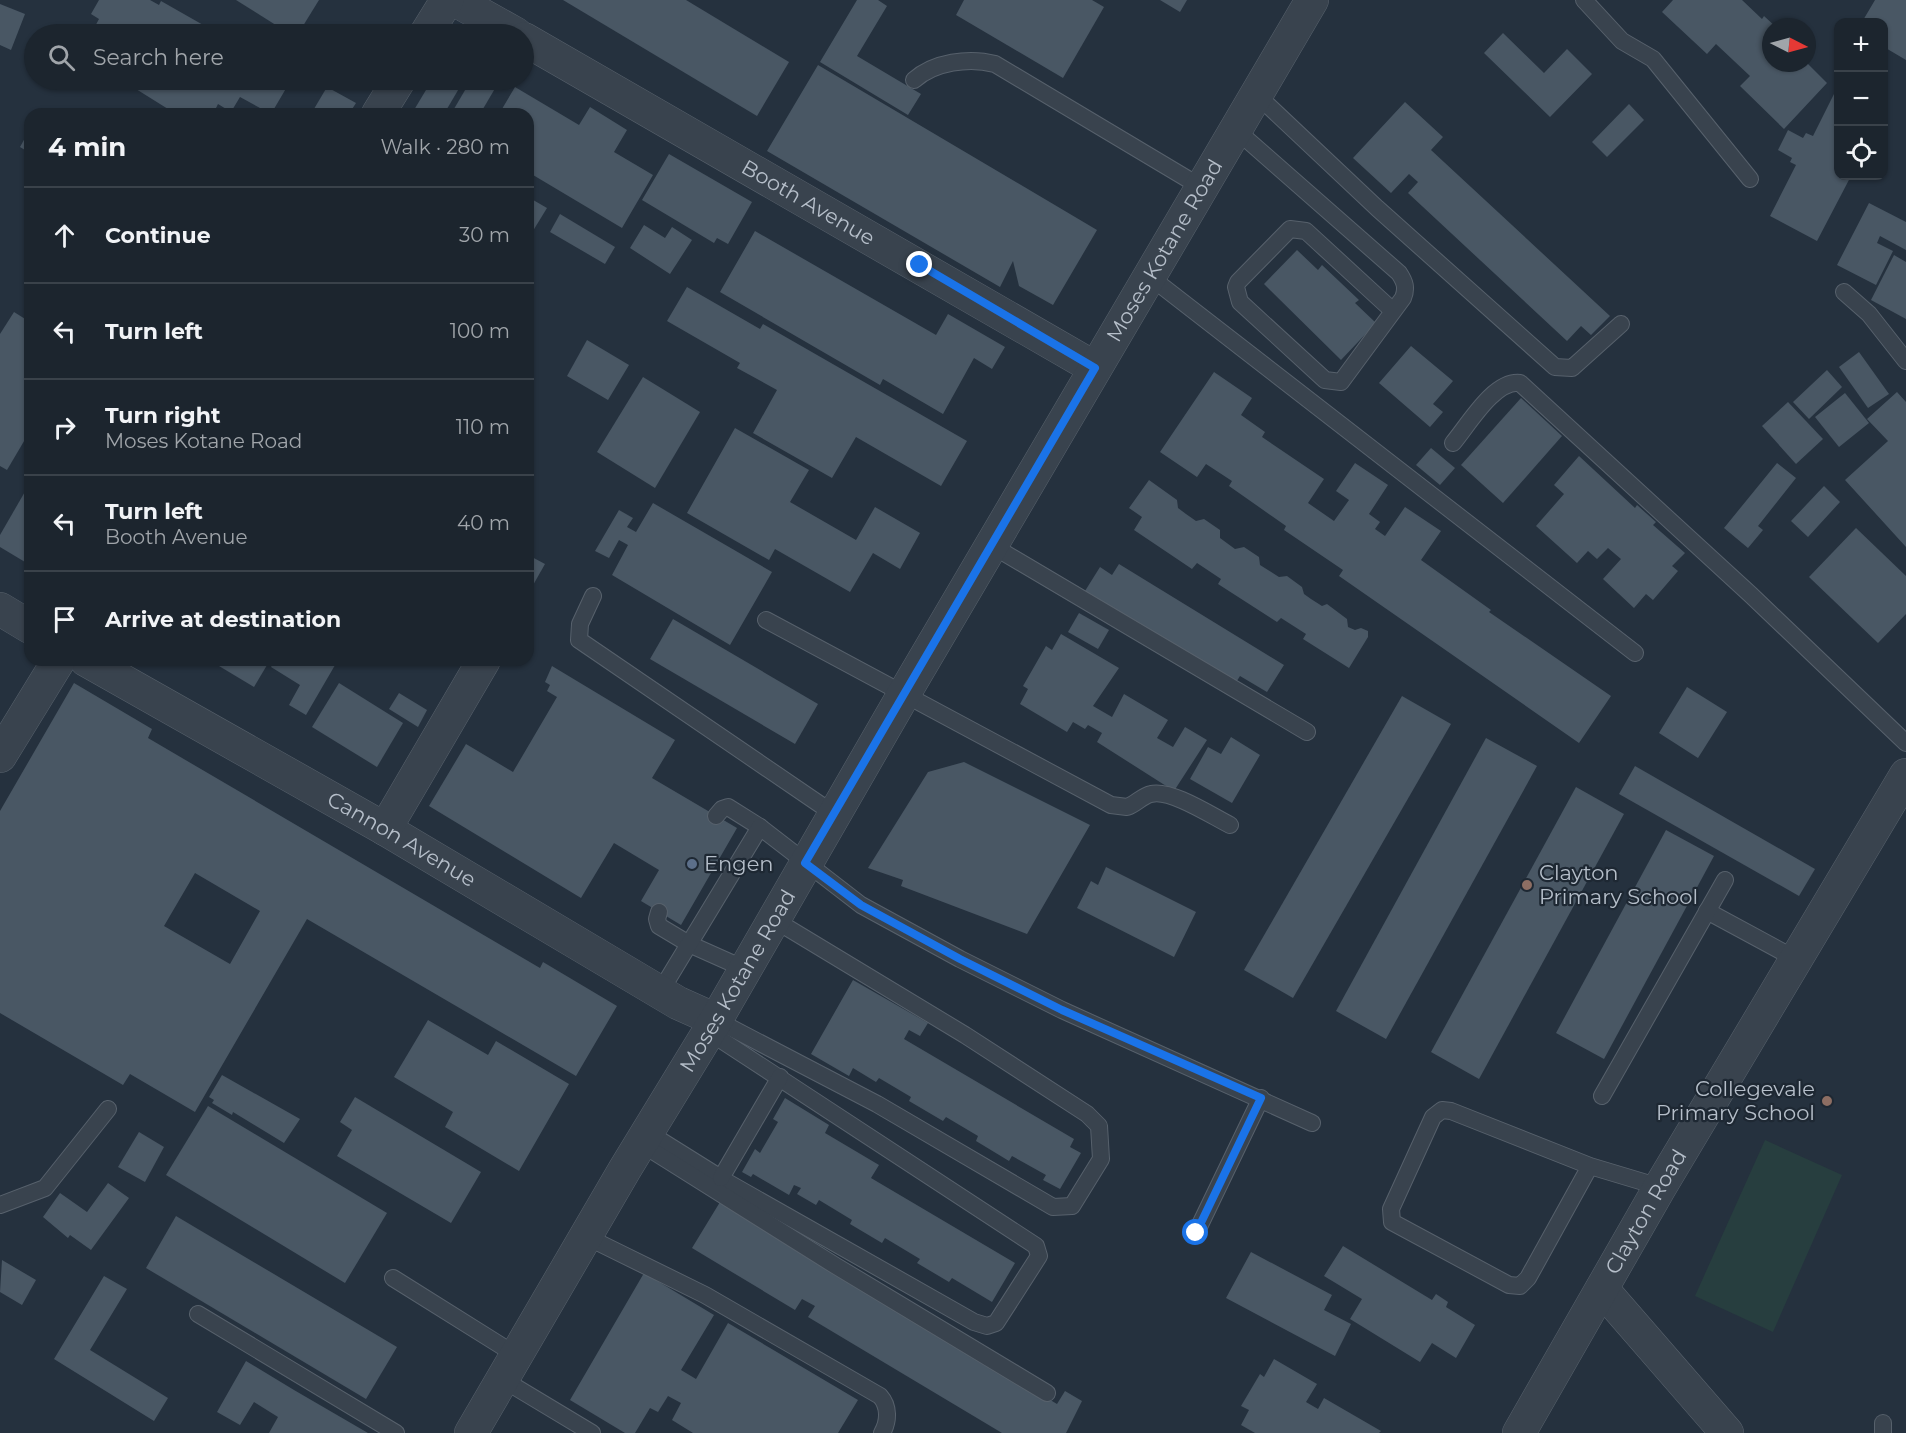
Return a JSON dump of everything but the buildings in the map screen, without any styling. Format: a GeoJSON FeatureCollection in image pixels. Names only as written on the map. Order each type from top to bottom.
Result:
{"type":"FeatureCollection","features":[{"type":"Feature","properties":{"kind":"street"},"geometry":{"type":"LineString","coordinates":[[432,24],[447,0]]}},
{"type":"Feature","properties":{"kind":"street"},"geometry":{"type":"LineString","coordinates":[[455,0],[498,24]]}},
{"type":"Feature","properties":{"kind":"street","name":"Moses Kotane Road"},"geometry":{"type":"LineString","coordinates":[[471,1433],[585,1236],[712,1026],[805,863],[1256,94],[1304,3]]}},
{"type":"Feature","properties":{"kind":"street","name":"Booth Avenue"},"geometry":{"type":"LineString","coordinates":[[534,45],[1095,368]]}},
{"type":"Feature","properties":{"kind":"street"},"geometry":{"type":"LineString","coordinates":[[382,108],[393,90]]}},
{"type":"Feature","properties":{"kind":"street"},"geometry":{"type":"LineString","coordinates":[[0,609],[24,623]]}},
{"type":"Feature","properties":{"kind":"street"},"geometry":{"type":"LineString","coordinates":[[0,756],[55,666]]}},
{"type":"Feature","properties":{"kind":"street","name":"Cannon Avenue"},"geometry":{"type":"LineString","coordinates":[[97,666],[384,829],[660,992],[712,1026]]}},
{"type":"Feature","properties":{"kind":"street"},"geometry":{"type":"LineString","coordinates":[[384,829],[480,666]]}},
{"type":"Feature","properties":{"kind":"street","name":"Clayton Road"},"geometry":{"type":"LineString","coordinates":[[1519,1433],[1794,958],[1906,775]]}},
{"type":"Feature","properties":{"kind":"street"},"geometry":{"type":"LineString","coordinates":[[1602,1289],[1727,1433]]}},
{"type":"Feature","properties":{"kind":"lane"},"geometry":{"type":"LineString","coordinates":[[1584,0],[1622,41],[1653,59],[1749,179]]}},
{"type":"Feature","properties":{"kind":"lane"},"geometry":{"type":"LineString","coordinates":[[914,81],[925,71],[936,66],[982,60],[995,64],[1201,187]]}},
{"type":"Feature","properties":{"kind":"lane"},"geometry":{"type":"LineString","coordinates":[[1256,94],[1377,208],[1555,367],[1572,368],[1621,324]]}},
{"type":"Feature","properties":{"kind":"lane"},"geometry":{"type":"LineString","coordinates":[[1235,129],[1399,273],[1405,283],[1405,291],[1393,311],[1341,382],[1334,383],[1325,380],[1240,302],[1236,287],[1290,229],[1302,229],[1393,311]]}},
{"type":"Feature","properties":{"kind":"lane"},"geometry":{"type":"LineString","coordinates":[[1149,276],[1635,653]]}},
{"type":"Feature","properties":{"kind":"lane"},"geometry":{"type":"LineString","coordinates":[[1844,292],[1869,314],[1906,361]]}},
{"type":"Feature","properties":{"kind":"lane"},"geometry":{"type":"LineString","coordinates":[[1453,443],[1497,390],[1509,382],[1520,383],[1751,595],[1906,743]]}},
{"type":"Feature","properties":{"kind":"lane"},"geometry":{"type":"LineString","coordinates":[[991,545],[1307,732]]}},
{"type":"Feature","properties":{"kind":"lane"},"geometry":{"type":"LineString","coordinates":[[593,596],[580,624],[579,640],[702,721],[834,814]]}},
{"type":"Feature","properties":{"kind":"lane"},"geometry":{"type":"LineString","coordinates":[[766,620],[1111,805],[1127,807],[1148,794],[1160,793],[1176,797],[1230,825]]}},
{"type":"Feature","properties":{"kind":"lane"},"geometry":{"type":"LineString","coordinates":[[716,816],[722,808],[728,807],[760,827],[861,905],[960,959],[1062,1010],[1261,1098],[1312,1124]]}},
{"type":"Feature","properties":{"kind":"lane"},"geometry":{"type":"LineString","coordinates":[[660,992],[760,827]]}},
{"type":"Feature","properties":{"kind":"lane"},"geometry":{"type":"LineString","coordinates":[[1602,1096],[1725,880]]}},
{"type":"Feature","properties":{"kind":"lane"},"geometry":{"type":"LineString","coordinates":[[1707,911],[1794,958]]}},
{"type":"Feature","properties":{"kind":"lane"},"geometry":{"type":"LineString","coordinates":[[659,912],[657,919],[659,926],[689,944],[745,969]]}},
{"type":"Feature","properties":{"kind":"lane"},"geometry":{"type":"LineString","coordinates":[[712,1026],[877,1104],[1053,1207],[1072,1206],[1101,1159],[1099,1126],[1087,1114],[965,1035],[773,919]]}},
{"type":"Feature","properties":{"kind":"lane"},"geometry":{"type":"LineString","coordinates":[[644,1138],[721,1178],[974,1322],[987,1326],[996,1323],[1039,1256],[1036,1246],[780,1077],[712,1026]]}},
{"type":"Feature","properties":{"kind":"lane"},"geometry":{"type":"LineString","coordinates":[[721,1178],[780,1077]]}},
{"type":"Feature","properties":{"kind":"lane"},"geometry":{"type":"LineString","coordinates":[[1196,1233],[1261,1098]]}},
{"type":"Feature","properties":{"kind":"lane"},"geometry":{"type":"LineString","coordinates":[[0,1205],[45,1188],[108,1109]]}},
{"type":"Feature","properties":{"kind":"lane"},"geometry":{"type":"LineString","coordinates":[[1590,1166],[1528,1278],[1520,1286],[1509,1285],[1392,1222],[1390,1218],[1391,1209],[1433,1118],[1442,1110],[1451,1110],[1590,1166],[1660,1187]]}},
{"type":"Feature","properties":{"kind":"lane"},"geometry":{"type":"LineString","coordinates":[[644,1138],[836,1266],[1047,1394]]}},
{"type":"Feature","properties":{"kind":"lane"},"geometry":{"type":"LineString","coordinates":[[585,1236],[705,1295],[880,1396],[885,1402],[887,1413],[886,1426],[882,1433]]}},
{"type":"Feature","properties":{"kind":"lane"},"geometry":{"type":"LineString","coordinates":[[393,1278],[592,1433]]}},
{"type":"Feature","properties":{"kind":"lane"},"geometry":{"type":"LineString","coordinates":[[198,1314],[396,1433]]}},
{"type":"Feature","properties":{"kind":"green space"},"geometry":{"type":"Polygon","coordinates":[[[1765,1140],[1842,1175],[1773,1332],[1695,1296],[1765,1140]]]}},
{"type":"Feature","properties":{"kind":"place","name":"Engen"},"geometry":{"type":"Point","coordinates":[692,864]}},
{"type":"Feature","properties":{"kind":"place","name":"Clayton Primary School"},"geometry":{"type":"Point","coordinates":[1527,885]}},
{"type":"Feature","properties":{"kind":"place","name":"Collegevale Primary School"},"geometry":{"type":"Point","coordinates":[1827,1101]}},
{"type":"Feature","properties":{"kind":"route"},"geometry":{"type":"LineString","coordinates":[[920,265],[1095,368],[805,863],[861,905],[960,959],[1062,1010],[1261,1098],[1196,1233]]}}]}
